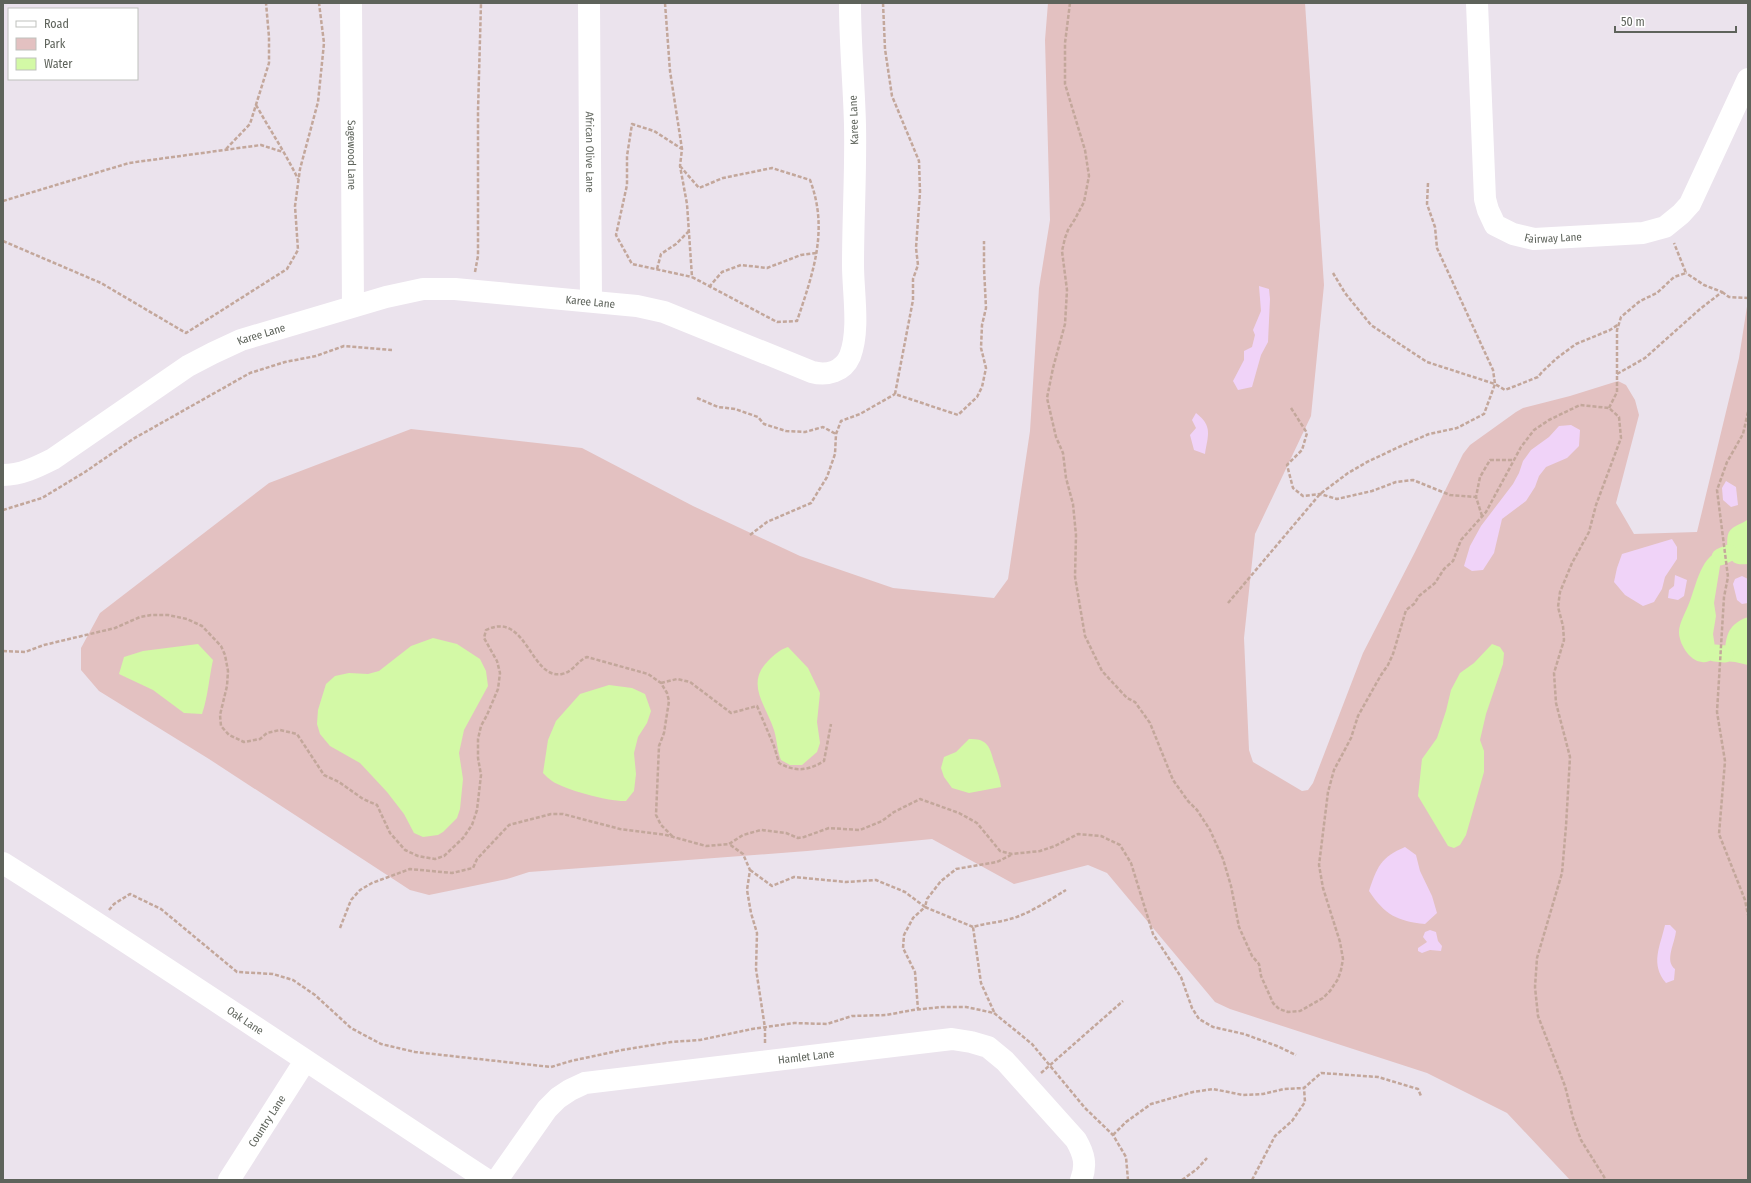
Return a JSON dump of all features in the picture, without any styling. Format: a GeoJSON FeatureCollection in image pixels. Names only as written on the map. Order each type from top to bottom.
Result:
{"type":"FeatureCollection","features":[{"type":"Feature","properties":{"kind":"street","name":"Sagewood Lane"},"geometry":{"type":"LineString","coordinates":[[351,3],[353,306]]}},
{"type":"Feature","properties":{"kind":"street","name":"African Olive Lane"},"geometry":{"type":"LineString","coordinates":[[589,3],[591,301]]}},
{"type":"Feature","properties":{"kind":"street","name":"Karee Lane"},"geometry":{"type":"LineString","coordinates":[[3,475],[12,475],[31,470],[53,459],[188,366],[241,340],[353,306],[423,289],[470,290],[637,306],[664,312],[812,372],[822,375],[832,373],[841,368],[846,362],[852,344],[854,317],[853,264],[855,125],[850,45],[850,3]]}},
{"type":"Feature","properties":{"kind":"street","name":"Fairway Lane"},"geometry":{"type":"LineString","coordinates":[[1477,3],[1480,33],[1481,128],[1485,199],[1495,225],[1513,234],[1534,239],[1624,235],[1643,233],[1665,227],[1678,217],[1690,204],[1748,79]]}},
{"type":"Feature","properties":{"kind":"street","name":"Oak Lane"},"geometry":{"type":"LineString","coordinates":[[3,863],[98,923],[487,1180]]}},
{"type":"Feature","properties":{"kind":"street","name":"Hamlet Lane"},"geometry":{"type":"LineString","coordinates":[[497,1180],[547,1109],[558,1098],[570,1090],[586,1084],[952,1039],[971,1042],[988,1048],[1005,1060],[1076,1140],[1083,1152],[1085,1162],[1081,1180]]}},
{"type":"Feature","properties":{"kind":"street","name":"Country Lane"},"geometry":{"type":"LineString","coordinates":[[228,1180],[305,1061]]}},
{"type":"Feature","properties":{"kind":"path"},"geometry":{"type":"LineString","coordinates":[[226,149],[250,124],[269,63],[269,37],[266,3]]}},
{"type":"Feature","properties":{"kind":"path"},"geometry":{"type":"LineString","coordinates":[[3,241],[101,283],[186,334],[287,269],[298,250],[295,206],[298,179],[307,139],[318,102],[322,77],[324,43],[319,3]]}},
{"type":"Feature","properties":{"kind":"path"},"geometry":{"type":"LineString","coordinates":[[470,290],[478,256],[478,111],[481,3]]}},
{"type":"Feature","properties":{"kind":"path"},"geometry":{"type":"LineString","coordinates":[[664,3],[670,71],[682,149],[680,166],[687,204],[692,277]]}},
{"type":"Feature","properties":{"kind":"path"},"geometry":{"type":"LineString","coordinates":[[750,535],[767,522],[811,503],[827,477],[835,454],[836,434],[841,421],[860,414],[895,394],[913,300],[913,280],[918,265],[916,248],[920,192],[919,161],[892,96],[885,49],[883,3]]}},
{"type":"Feature","properties":{"kind":"path"},"geometry":{"type":"LineString","coordinates":[[1070,3],[1065,43],[1064,84],[1085,150],[1089,176],[1087,193],[1084,202],[1076,219],[1068,230],[1062,251],[1067,290],[1065,324],[1053,368],[1048,398],[1056,437],[1063,453],[1066,478],[1073,504],[1076,535],[1075,577],[1085,636],[1102,671],[1128,698],[1135,702],[1150,723],[1173,780],[1184,797],[1197,810],[1210,830],[1227,872],[1239,927],[1252,956],[1259,964],[1271,1000],[1280,1009],[1288,1012],[1305,1009],[1330,992],[1338,979],[1343,959],[1323,888],[1319,865],[1328,792],[1334,770],[1352,738],[1358,716],[1388,665],[1396,646],[1406,610],[1414,604],[1419,596],[1435,583],[1444,569],[1453,561],[1461,540],[1486,512],[1521,447],[1534,430],[1549,420],[1580,405],[1610,408],[1619,417],[1621,438],[1596,505],[1589,532],[1572,563],[1560,592],[1558,608],[1563,626],[1564,640],[1554,673],[1556,702],[1570,757],[1567,818],[1562,873],[1537,958],[1536,987],[1538,1016],[1565,1086],[1573,1118],[1581,1140],[1606,1180]]}},
{"type":"Feature","properties":{"kind":"path"},"geometry":{"type":"LineString","coordinates":[[256,105],[283,152],[290,161],[298,179]]}},
{"type":"Feature","properties":{"kind":"path"},"geometry":{"type":"LineString","coordinates":[[680,166],[699,188],[723,178],[772,168],[810,180],[815,195],[819,240],[814,270],[797,321],[777,322],[692,277],[632,264],[616,234],[627,185],[627,156],[632,124],[654,131],[682,149]]}},
{"type":"Feature","properties":{"kind":"path"},"geometry":{"type":"LineString","coordinates":[[3,201],[129,163],[261,145],[283,152]]}},
{"type":"Feature","properties":{"kind":"path"},"geometry":{"type":"LineString","coordinates":[[1228,603],[1320,494],[1348,473],[1367,462],[1429,434],[1457,428],[1484,414],[1495,384],[1493,370],[1437,248],[1435,227],[1427,204],[1428,183]]}},
{"type":"Feature","properties":{"kind":"path"},"geometry":{"type":"LineString","coordinates":[[1665,227],[1676,246],[1686,273],[1704,285],[1722,292],[1729,297],[1748,298]]}},
{"type":"Feature","properties":{"kind":"path"},"geometry":{"type":"LineString","coordinates":[[657,269],[661,254],[676,244],[689,231]]}},
{"type":"Feature","properties":{"kind":"path"},"geometry":{"type":"LineString","coordinates":[[895,394],[958,415],[977,397],[982,387],[986,368],[981,348],[982,325],[986,308],[984,241]]}},
{"type":"Feature","properties":{"kind":"path"},"geometry":{"type":"LineString","coordinates":[[709,287],[722,272],[741,264],[766,268],[801,255],[817,253]]}},
{"type":"Feature","properties":{"kind":"path"},"geometry":{"type":"LineString","coordinates":[[1333,272],[1344,293],[1371,325],[1427,362],[1495,384],[1505,390],[1538,377],[1557,358],[1576,344],[1610,330],[1619,324]]}},
{"type":"Feature","properties":{"kind":"path"},"geometry":{"type":"LineString","coordinates":[[1610,408],[1617,392],[1616,343],[1617,330],[1622,317],[1640,300],[1657,294],[1674,277],[1686,273]]}},
{"type":"Feature","properties":{"kind":"path"},"geometry":{"type":"LineString","coordinates":[[1617,374],[1645,358],[1700,309],[1722,292]]}},
{"type":"Feature","properties":{"kind":"path"},"geometry":{"type":"LineString","coordinates":[[3,510],[42,498],[86,472],[145,432],[250,373],[284,362],[316,356],[344,346],[392,350]]}},
{"type":"Feature","properties":{"kind":"path"},"geometry":{"type":"LineString","coordinates":[[697,398],[718,407],[735,409],[758,417],[764,424],[786,431],[805,432],[823,427],[836,434]]}},
{"type":"Feature","properties":{"kind":"path"},"geometry":{"type":"LineString","coordinates":[[1291,408],[1307,433],[1302,450],[1287,465],[1293,488],[1303,496],[1320,494],[1337,499],[1372,491],[1396,482],[1413,480],[1450,495],[1476,497]]}},
{"type":"Feature","properties":{"kind":"path"},"geometry":{"type":"LineString","coordinates":[[1748,412],[1743,434],[1728,462],[1717,490],[1718,509],[1728,577],[1724,597],[1717,712],[1726,761],[1719,834],[1745,900],[1748,915]]}},
{"type":"Feature","properties":{"kind":"path"},"geometry":{"type":"LineString","coordinates":[[1482,516],[1476,497],[1480,477],[1490,460],[1514,460]]}},
{"type":"Feature","properties":{"kind":"path"},"geometry":{"type":"LineString","coordinates":[[3,651],[25,652],[44,645],[115,628],[140,617],[151,615],[168,615],[187,619],[202,626],[221,646],[225,655],[228,671],[227,686],[220,715],[221,726],[229,735],[244,742],[260,739],[267,733],[280,730],[298,734],[324,775],[339,782],[363,798],[377,805],[390,833],[404,850],[418,856],[435,859],[444,856],[463,838],[472,824],[477,810],[481,775],[478,758],[478,739],[481,726],[498,689],[500,673],[497,661],[484,638],[486,630],[494,626],[509,628],[527,645],[540,666],[552,674],[562,674],[573,670],[580,660],[587,658],[648,674],[661,683],[667,693],[669,701],[664,733],[659,746],[656,815],[661,825],[674,838]]}},
{"type":"Feature","properties":{"kind":"path"},"geometry":{"type":"LineString","coordinates":[[661,683],[677,679],[690,682],[731,713],[758,706],[779,763],[789,769],[808,769],[824,762],[831,724]]}},
{"type":"Feature","properties":{"kind":"path"},"geometry":{"type":"LineString","coordinates":[[340,928],[351,900],[360,890],[372,883],[410,870],[452,873],[472,868],[477,860],[509,825],[551,814],[563,814],[593,823],[674,838],[706,846],[729,844],[743,835],[760,830],[786,833],[798,838],[829,828],[860,830],[882,821],[894,812],[920,800],[959,813],[976,823],[1000,850],[1012,854]]}},
{"type":"Feature","properties":{"kind":"path"},"geometry":{"type":"LineString","coordinates":[[918,1009],[915,972],[903,948],[904,935],[913,918],[925,907],[927,899],[941,881],[956,869],[997,862],[1012,854],[1040,851],[1055,846],[1078,834],[1102,836],[1120,845],[1131,863],[1153,934],[1181,977],[1192,1008],[1199,1019],[1214,1027],[1244,1034],[1277,1046],[1296,1055]]}},
{"type":"Feature","properties":{"kind":"path"},"geometry":{"type":"LineString","coordinates":[[729,844],[743,854],[750,870],[772,886],[794,877],[846,882],[876,880],[905,892],[925,907],[973,927],[986,923],[1011,919],[1042,905],[1066,890]]}},
{"type":"Feature","properties":{"kind":"path"},"geometry":{"type":"LineString","coordinates":[[750,870],[747,890],[757,933],[756,969],[766,1028],[766,1062]]}},
{"type":"Feature","properties":{"kind":"path"},"geometry":{"type":"LineString","coordinates":[[98,923],[114,904],[130,894],[161,909],[237,972],[273,974],[292,980],[315,994],[351,1028],[381,1044],[416,1052],[551,1067],[622,1050],[671,1042],[700,1040],[752,1029],[794,1023],[827,1024],[852,1016],[886,1015],[918,1009],[966,1007],[994,1013],[1032,1044],[1085,1108],[1113,1135],[1126,1157],[1128,1180]]}},
{"type":"Feature","properties":{"kind":"path"},"geometry":{"type":"LineString","coordinates":[[973,927],[981,983],[994,1013]]}},
{"type":"Feature","properties":{"kind":"path"},"geometry":{"type":"LineString","coordinates":[[1026,1084],[1123,1001]]}},
{"type":"Feature","properties":{"kind":"path"},"geometry":{"type":"LineString","coordinates":[[1113,1135],[1126,1122],[1151,1104],[1192,1092],[1214,1089],[1243,1095],[1263,1094],[1284,1089],[1304,1088],[1321,1073],[1349,1074],[1385,1079],[1418,1089],[1421,1096]]}},
{"type":"Feature","properties":{"kind":"path"},"geometry":{"type":"LineString","coordinates":[[1252,1180],[1276,1136],[1292,1122],[1305,1102],[1304,1088]]}},
{"type":"Feature","properties":{"kind":"path"},"geometry":{"type":"LineString","coordinates":[[1182,1180],[1197,1169],[1207,1158]]}},
{"type":"Feature","properties":{"kind":"green space"},"geometry":{"type":"Polygon","coordinates":[[[1048,3],[1305,3],[1324,285],[1311,416],[1255,534],[1244,638],[1249,750],[1253,762],[1302,791],[1308,790],[1313,783],[1363,653],[1463,454],[1470,445],[1516,412],[1523,408],[1570,396],[1618,381],[1626,385],[1635,400],[1639,415],[1616,503],[1634,534],[1697,532],[1739,358],[1748,300],[1748,1180],[1570,1180],[1507,1113],[1427,1073],[1230,1009],[1215,1002],[1107,873],[1088,865],[1014,884],[932,839],[807,851],[529,872],[507,879],[429,895],[410,890],[209,759],[99,691],[81,670],[81,648],[100,613],[269,483],[411,429],[582,448],[693,506],[800,556],[893,588],[994,598],[1008,579],[1030,431],[1039,288],[1050,220],[1045,40],[1048,3]]]}},
{"type":"Feature","properties":{"kind":"sand"},"geometry":{"type":"Polygon","coordinates":[[[1259,286],[1269,289],[1268,342],[1261,355],[1252,387],[1238,390],[1233,381],[1244,360],[1244,351],[1252,347],[1255,335],[1253,330],[1261,311],[1259,286]]]}},
{"type":"Feature","properties":{"kind":"sand"},"geometry":{"type":"Polygon","coordinates":[[[1196,413],[1205,422],[1208,431],[1205,454],[1194,450],[1190,435],[1196,428],[1192,420],[1196,413]]]}},
{"type":"Feature","properties":{"kind":"sand"},"geometry":{"type":"Polygon","coordinates":[[[1571,425],[1580,430],[1579,446],[1567,458],[1546,467],[1539,476],[1535,487],[1526,501],[1502,519],[1494,553],[1483,570],[1472,571],[1464,566],[1470,546],[1481,526],[1513,484],[1523,461],[1531,450],[1549,437],[1559,426],[1571,425]]]}},
{"type":"Feature","properties":{"kind":"sand"},"geometry":{"type":"Polygon","coordinates":[[[1726,481],[1736,487],[1738,505],[1731,507],[1723,500],[1722,488],[1726,481]]]}},
{"type":"Feature","properties":{"kind":"sand"},"geometry":{"type":"Polygon","coordinates":[[[1672,539],[1677,547],[1677,559],[1665,577],[1662,589],[1654,602],[1643,606],[1625,595],[1614,582],[1622,554],[1672,539]]]}},
{"type":"Feature","properties":{"kind":"sand"},"geometry":{"type":"Polygon","coordinates":[[[1675,575],[1687,580],[1684,596],[1678,600],[1668,598],[1669,590],[1674,586],[1675,575]]]}},
{"type":"Feature","properties":{"kind":"sand"},"geometry":{"type":"Polygon","coordinates":[[[1742,576],[1748,579],[1748,603],[1742,604],[1737,600],[1733,584],[1735,579],[1742,576]]]}},
{"type":"Feature","properties":{"kind":"sand"},"geometry":{"type":"Polygon","coordinates":[[[1405,847],[1416,855],[1420,871],[1432,896],[1437,913],[1425,924],[1399,919],[1392,915],[1381,906],[1369,891],[1378,869],[1385,859],[1405,847]]]}},
{"type":"Feature","properties":{"kind":"sand"},"geometry":{"type":"Polygon","coordinates":[[[1665,925],[1670,925],[1676,931],[1670,957],[1672,966],[1675,969],[1674,980],[1666,983],[1658,969],[1657,962],[1665,925]]]}},
{"type":"Feature","properties":{"kind":"sand"},"geometry":{"type":"Polygon","coordinates":[[[1430,930],[1436,932],[1438,941],[1442,946],[1441,951],[1430,950],[1422,953],[1418,951],[1418,948],[1427,942],[1423,937],[1425,932],[1430,930]]]}},
{"type":"Feature","properties":{"kind":"water"},"geometry":{"type":"Polygon","coordinates":[[[1748,519],[1748,564],[1737,564],[1733,561],[1729,554],[1727,539],[1729,532],[1733,528],[1748,519]]]}},
{"type":"Feature","properties":{"kind":"water"},"geometry":{"type":"Polygon","coordinates":[[[1719,552],[1721,560],[1714,603],[1716,616],[1713,634],[1715,647],[1714,659],[1708,662],[1697,661],[1689,655],[1683,646],[1679,636],[1679,629],[1703,567],[1712,555],[1719,552]]]}},
{"type":"Feature","properties":{"kind":"water"},"geometry":{"type":"Polygon","coordinates":[[[1748,617],[1748,665],[1724,661],[1725,646],[1728,634],[1735,624],[1748,617]]]}},
{"type":"Feature","properties":{"kind":"water"},"geometry":{"type":"Polygon","coordinates":[[[433,638],[457,644],[480,659],[486,671],[488,686],[464,730],[459,753],[463,779],[460,809],[457,818],[438,835],[423,837],[414,833],[404,814],[387,792],[360,763],[330,746],[320,734],[317,724],[318,710],[326,684],[335,676],[349,673],[368,674],[379,671],[411,646],[433,638]]]}},
{"type":"Feature","properties":{"kind":"water"},"geometry":{"type":"Polygon","coordinates":[[[198,644],[213,660],[202,714],[184,713],[153,690],[119,674],[124,657],[143,651],[198,644]]]}},
{"type":"Feature","properties":{"kind":"water"},"geometry":{"type":"Polygon","coordinates":[[[1492,644],[1500,647],[1504,653],[1503,664],[1486,714],[1480,740],[1484,751],[1484,772],[1466,835],[1460,845],[1454,848],[1448,846],[1418,796],[1422,759],[1437,738],[1451,690],[1460,673],[1474,663],[1492,644]]]}},
{"type":"Feature","properties":{"kind":"water"},"geometry":{"type":"Polygon","coordinates":[[[788,647],[808,668],[820,693],[817,722],[820,743],[817,752],[802,765],[790,765],[781,760],[771,721],[759,695],[758,678],[761,670],[775,655],[788,647]]]}},
{"type":"Feature","properties":{"kind":"water"},"geometry":{"type":"Polygon","coordinates":[[[609,685],[632,688],[645,694],[651,711],[647,723],[638,737],[634,753],[636,774],[634,791],[626,801],[610,800],[577,792],[558,784],[543,773],[548,740],[556,721],[580,694],[609,685]]]}},
{"type":"Feature","properties":{"kind":"water"},"geometry":{"type":"Polygon","coordinates":[[[969,739],[976,739],[988,746],[992,754],[1001,787],[969,793],[952,788],[944,777],[941,768],[944,757],[956,752],[969,739]]]}},
{"type":"Feature","properties":{"kind":"waterway"},"geometry":{"type":"LineString","coordinates":[[1720,557],[1729,553]]}},
{"type":"Feature","properties":{"kind":"waterway"},"geometry":{"type":"LineString","coordinates":[[1715,653],[1725,654]]}}]}
